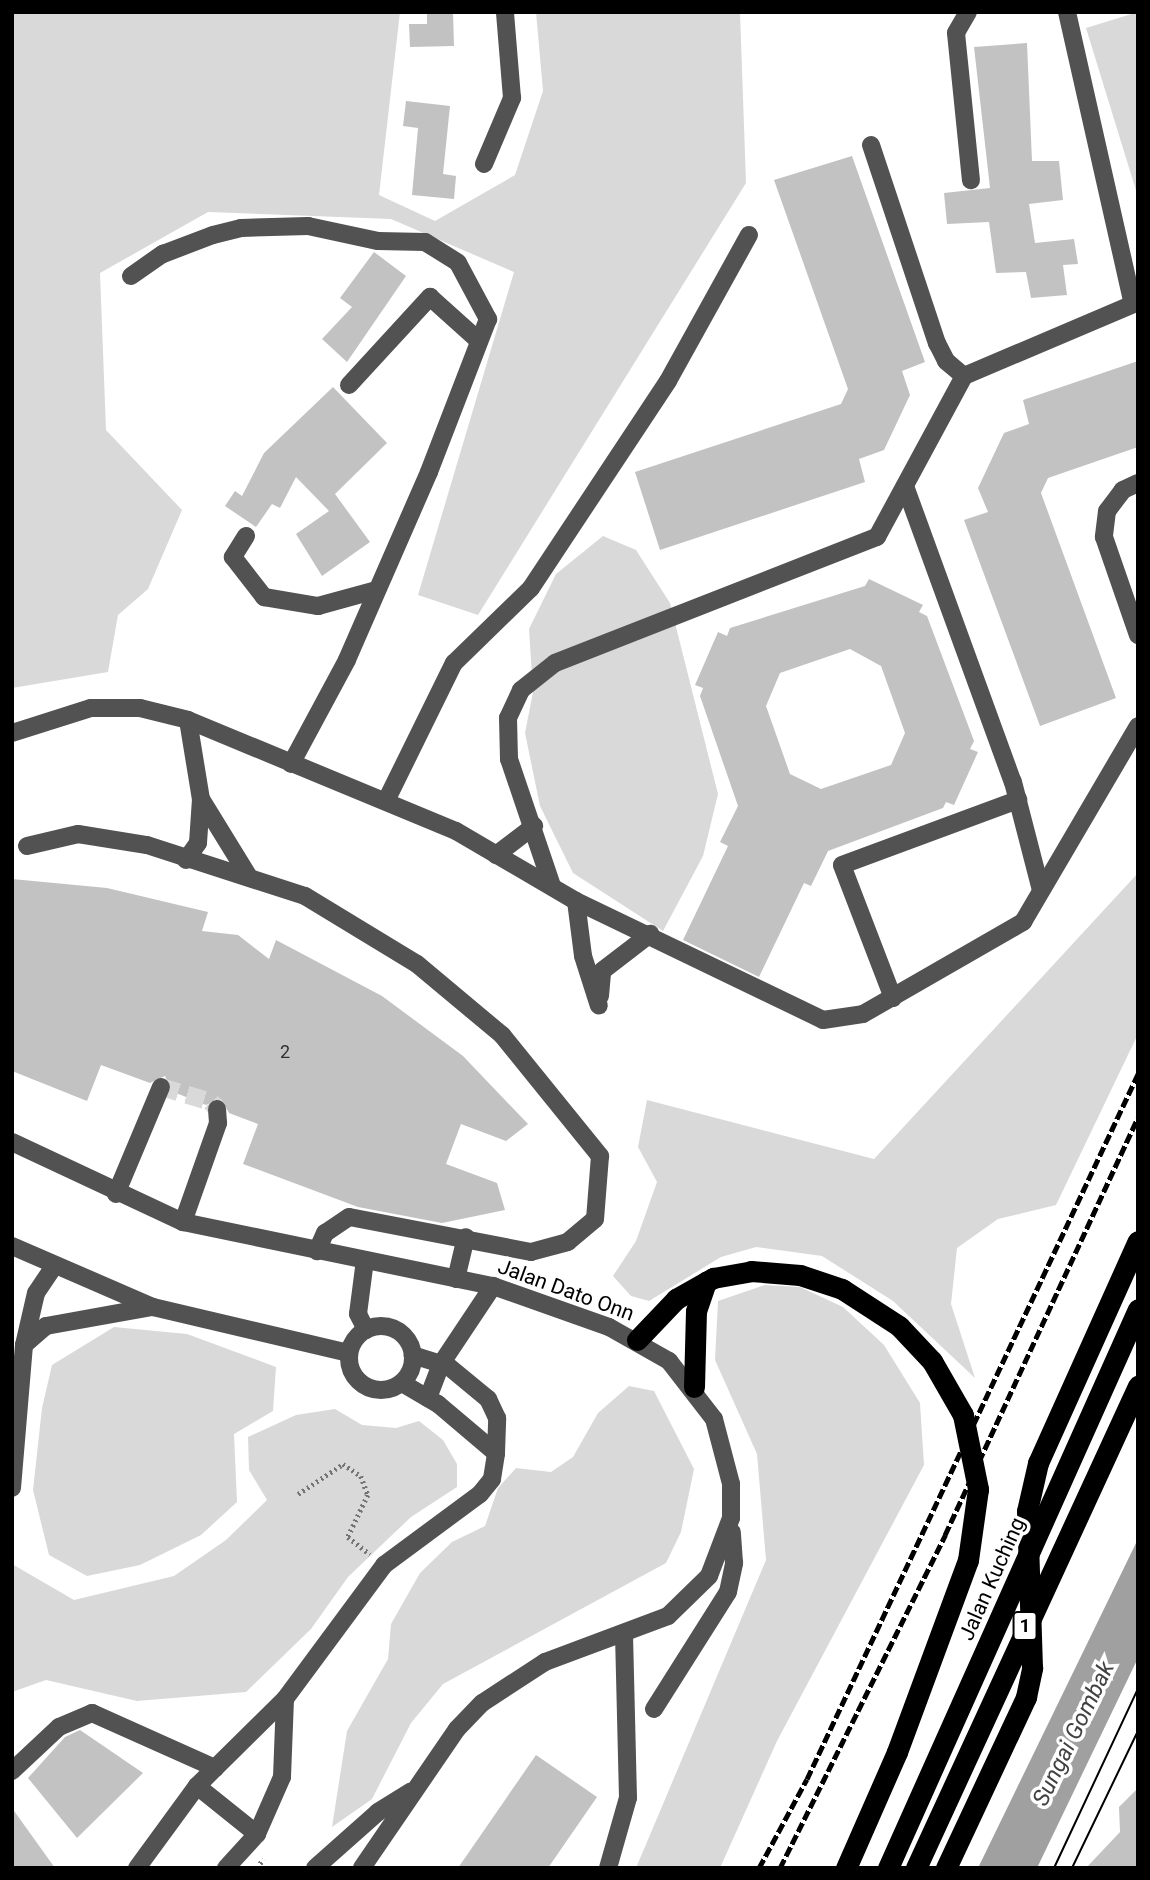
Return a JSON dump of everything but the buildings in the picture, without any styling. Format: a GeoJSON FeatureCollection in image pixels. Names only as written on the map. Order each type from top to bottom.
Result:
{"type":"FeatureCollection","features":[{"type":"Feature","properties":{"kind":"highway"},"geometry":{"type":"LineString","coordinates":[[946,1868],[1026,1697],[1032,1668],[1027,1511],[1038,1463],[1138,1241]]}},
{"type":"Feature","properties":{"kind":"highway"},"geometry":{"type":"LineString","coordinates":[[637,1340],[676,1299],[706,1282],[730,1273],[774,1272],[825,1282],[861,1299],[899,1326],[950,1388],[963,1415],[978,1489],[968,1560],[897,1752],[846,1868]]}},
{"type":"Feature","properties":{"kind":"highway"},"geometry":{"type":"LineString","coordinates":[[694,1387],[696,1311],[706,1282]]}},
{"type":"Feature","properties":{"kind":"highway","name":"Jalan Kuching"},"geometry":{"type":"LineString","coordinates":[[888,1868],[1138,1309]]}},
{"type":"Feature","properties":{"kind":"highway","name":"1"},"geometry":{"type":"LineString","coordinates":[[916,1868],[1138,1386]]}},
{"type":"Feature","properties":{"kind":"street"},"geometry":{"type":"LineString","coordinates":[[484,164],[512,99],[505,12]]}},
{"type":"Feature","properties":{"kind":"street"},"geometry":{"type":"LineString","coordinates":[[968,12],[956,33],[971,180]]}},
{"type":"Feature","properties":{"kind":"street"},"geometry":{"type":"LineString","coordinates":[[552,886],[534,826],[509,759],[508,718],[521,690],[555,663],[877,537],[964,376],[1135,303],[1067,12]]}},
{"type":"Feature","properties":{"kind":"street"},"geometry":{"type":"LineString","coordinates":[[871,145],[937,343],[946,361],[964,376]]}},
{"type":"Feature","properties":{"kind":"street"},"geometry":{"type":"LineString","coordinates":[[131,276],[163,254],[241,228],[308,226],[379,241],[425,242],[458,263],[488,319],[429,472],[376,590],[291,764]]}},
{"type":"Feature","properties":{"kind":"street"},"geometry":{"type":"LineString","coordinates":[[386,802],[454,663],[531,588],[668,381],[749,235]]}},
{"type":"Feature","properties":{"kind":"street"},"geometry":{"type":"LineString","coordinates":[[349,385],[430,297],[478,340]]}},
{"type":"Feature","properties":{"kind":"street"},"geometry":{"type":"LineString","coordinates":[[1138,482],[1123,490],[1107,511],[1104,537],[1138,635]]}},
{"type":"Feature","properties":{"kind":"street"},"geometry":{"type":"LineString","coordinates":[[905,486],[1018,800],[1041,890]]}},
{"type":"Feature","properties":{"kind":"street"},"geometry":{"type":"LineString","coordinates":[[246,536],[233,557],[264,597],[318,606],[376,590]]}},
{"type":"Feature","properties":{"kind":"street"},"geometry":{"type":"LineString","coordinates":[[12,733],[91,708],[140,708],[188,720],[386,802],[496,855],[576,901],[650,934],[823,1020],[863,1014],[1023,922],[1138,726]]}},
{"type":"Feature","properties":{"kind":"street"},"geometry":{"type":"LineString","coordinates":[[186,860],[198,843],[201,799],[188,720]]}},
{"type":"Feature","properties":{"kind":"street"},"geometry":{"type":"LineString","coordinates":[[201,799],[249,877]]}},
{"type":"Feature","properties":{"kind":"street"},"geometry":{"type":"LineString","coordinates":[[893,999],[842,865],[1018,800]]}},
{"type":"Feature","properties":{"kind":"street"},"geometry":{"type":"LineString","coordinates":[[496,855],[534,826]]}},
{"type":"Feature","properties":{"kind":"street"},"geometry":{"type":"LineString","coordinates":[[27,846],[78,834],[147,845],[186,860],[305,896],[417,964],[502,1035],[600,1156],[595,1219],[568,1242],[531,1252],[466,1237],[349,1217],[325,1233],[317,1251]]}},
{"type":"Feature","properties":{"kind":"street"},"geometry":{"type":"LineString","coordinates":[[576,901],[583,956],[599,1006],[602,971],[650,934]]}},
{"type":"Feature","properties":{"kind":"street"},"geometry":{"type":"LineString","coordinates":[[116,1194],[161,1087]]}},
{"type":"Feature","properties":{"kind":"street"},"geometry":{"type":"LineString","coordinates":[[183,1222],[218,1123],[217,1109]]}},
{"type":"Feature","properties":{"kind":"street","name":"Jalan Dato Onn"},"geometry":{"type":"LineString","coordinates":[[12,1142],[116,1194],[183,1222],[493,1286],[637,1340],[694,1387],[714,1419],[724,1452],[731,1518],[724,1547],[690,1598],[668,1616],[545,1662],[482,1703],[457,1729],[362,1868]]}},
{"type":"Feature","properties":{"kind":"street"},"geometry":{"type":"LineString","coordinates":[[456,1279],[466,1237]]}},
{"type":"Feature","properties":{"kind":"street"},"geometry":{"type":"LineString","coordinates":[[12,1246],[153,1307],[349,1353]]}},
{"type":"Feature","properties":{"kind":"street"},"geometry":{"type":"LineString","coordinates":[[365,1260],[358,1314],[366,1330]]}},
{"type":"Feature","properties":{"kind":"street"},"geometry":{"type":"LineString","coordinates":[[12,1488],[24,1345],[36,1293],[54,1266]]}},
{"type":"Feature","properties":{"kind":"street"},"geometry":{"type":"LineString","coordinates":[[428,1398],[441,1364],[493,1286]]}},
{"type":"Feature","properties":{"kind":"street"},"geometry":{"type":"LineString","coordinates":[[24,1345],[46,1326],[153,1307]]}},
{"type":"Feature","properties":{"kind":"street"},"geometry":{"type":"LineString","coordinates":[[366,1330],[349,1353],[349,1367],[362,1384],[382,1391],[402,1383],[413,1355]]}},
{"type":"Feature","properties":{"kind":"street"},"geometry":{"type":"LineString","coordinates":[[137,1868],[197,1786],[285,1699],[384,1565],[480,1494],[492,1479],[497,1418],[488,1399],[441,1364],[413,1355],[397,1330],[366,1330]]}},
{"type":"Feature","properties":{"kind":"street"},"geometry":{"type":"LineString","coordinates":[[402,1383],[428,1398],[496,1453]]}},
{"type":"Feature","properties":{"kind":"street"},"geometry":{"type":"LineString","coordinates":[[654,1709],[728,1592],[734,1563],[731,1518]]}},
{"type":"Feature","properties":{"kind":"street"},"geometry":{"type":"LineString","coordinates":[[608,1868],[628,1798],[624,1634]]}},
{"type":"Feature","properties":{"kind":"street"},"geometry":{"type":"LineString","coordinates":[[226,1868],[257,1834],[282,1777],[285,1699]]}},
{"type":"Feature","properties":{"kind":"street"},"geometry":{"type":"LineString","coordinates":[[12,1771],[59,1727],[92,1713],[215,1768]]}},
{"type":"Feature","properties":{"kind":"street"},"geometry":{"type":"LineString","coordinates":[[197,1786],[257,1834]]}},
{"type":"Feature","properties":{"kind":"street"},"geometry":{"type":"LineString","coordinates":[[315,1868],[377,1812],[416,1789]]}},
{"type":"Feature","properties":{"kind":"path"},"geometry":{"type":"LineString","coordinates":[[298,1494],[343,1464],[361,1475],[368,1496],[348,1537],[384,1565]]}},
{"type":"Feature","properties":{"kind":"shaded area"},"geometry":{"type":"Polygon","coordinates":[[[12,12],[400,12],[379,195],[435,221],[515,175],[543,91],[536,12],[740,12],[746,183],[478,615],[418,595],[514,272],[391,219],[208,212],[100,273],[106,430],[182,510],[148,589],[118,615],[108,672],[12,688],[12,12]]]}},
{"type":"Feature","properties":{"kind":"shaded area"},"geometry":{"type":"Polygon","coordinates":[[[1138,12],[1138,197],[1086,28],[1138,12]]]}},
{"type":"Feature","properties":{"kind":"shaded area"},"geometry":{"type":"Polygon","coordinates":[[[603,536],[636,550],[670,603],[718,794],[703,856],[663,931],[573,873],[540,806],[525,733],[533,692],[529,629],[556,574],[603,536]]]}},
{"type":"Feature","properties":{"kind":"shaded area"},"geometry":{"type":"Polygon","coordinates":[[[1138,873],[1138,1034],[1056,1205],[998,1219],[957,1248],[951,1304],[975,1378],[893,1301],[822,1256],[756,1247],[721,1257],[649,1301],[631,1296],[613,1276],[636,1241],[657,1182],[638,1147],[647,1100],[874,1159],[1138,873]]]}},
{"type":"Feature","properties":{"kind":"shaded area"},"geometry":{"type":"Polygon","coordinates":[[[765,1285],[800,1287],[843,1307],[884,1345],[920,1403],[924,1465],[777,1741],[720,1868],[636,1868],[766,1560],[757,1454],[715,1360],[718,1301],[765,1285]]]}},
{"type":"Feature","properties":{"kind":"shaded area"},"geometry":{"type":"Polygon","coordinates":[[[114,1327],[187,1334],[276,1367],[273,1411],[234,1434],[237,1502],[201,1535],[140,1565],[87,1576],[49,1555],[33,1490],[42,1408],[52,1365],[114,1327]]]}},
{"type":"Feature","properties":{"kind":"shaded area"},"geometry":{"type":"Polygon","coordinates":[[[629,1386],[654,1391],[694,1469],[681,1532],[666,1563],[443,1684],[411,1723],[372,1799],[332,1827],[347,1731],[388,1659],[391,1624],[420,1573],[452,1542],[485,1526],[498,1488],[516,1468],[551,1472],[573,1457],[598,1413],[629,1386]]]}},
{"type":"Feature","properties":{"kind":"shaded area"},"geometry":{"type":"Polygon","coordinates":[[[335,1409],[362,1425],[396,1428],[419,1421],[443,1440],[457,1464],[457,1487],[411,1517],[348,1577],[311,1629],[246,1692],[137,1701],[46,1680],[12,1692],[12,1564],[74,1600],[174,1576],[226,1540],[267,1500],[249,1470],[248,1437],[296,1415],[335,1409]]]}},
{"type":"Feature","properties":{"kind":"water","name":"Sungai Gombak"},"geometry":{"type":"Polygon","coordinates":[[[1138,1539],[1138,1658],[1037,1868],[978,1868],[1138,1539]]]}},
{"type":"Feature","properties":{"kind":"tunnel"},"geometry":{"type":"LineString","coordinates":[[161,1087],[211,1102],[217,1109]]}},
{"type":"Feature","properties":{"kind":"tram line"},"geometry":{"type":"LineString","coordinates":[[1054,1868],[1138,1689]]}},
{"type":"Feature","properties":{"kind":"tram line"},"geometry":{"type":"LineString","coordinates":[[1072,1868],[1138,1731]]}},
{"type":"Feature","properties":{"kind":"railway"},"geometry":{"type":"LineString","coordinates":[[759,1868],[807,1779],[1138,1074]]}},
{"type":"Feature","properties":{"kind":"railway"},"geometry":{"type":"LineString","coordinates":[[780,1868],[945,1535],[1138,1118]]}}]}
